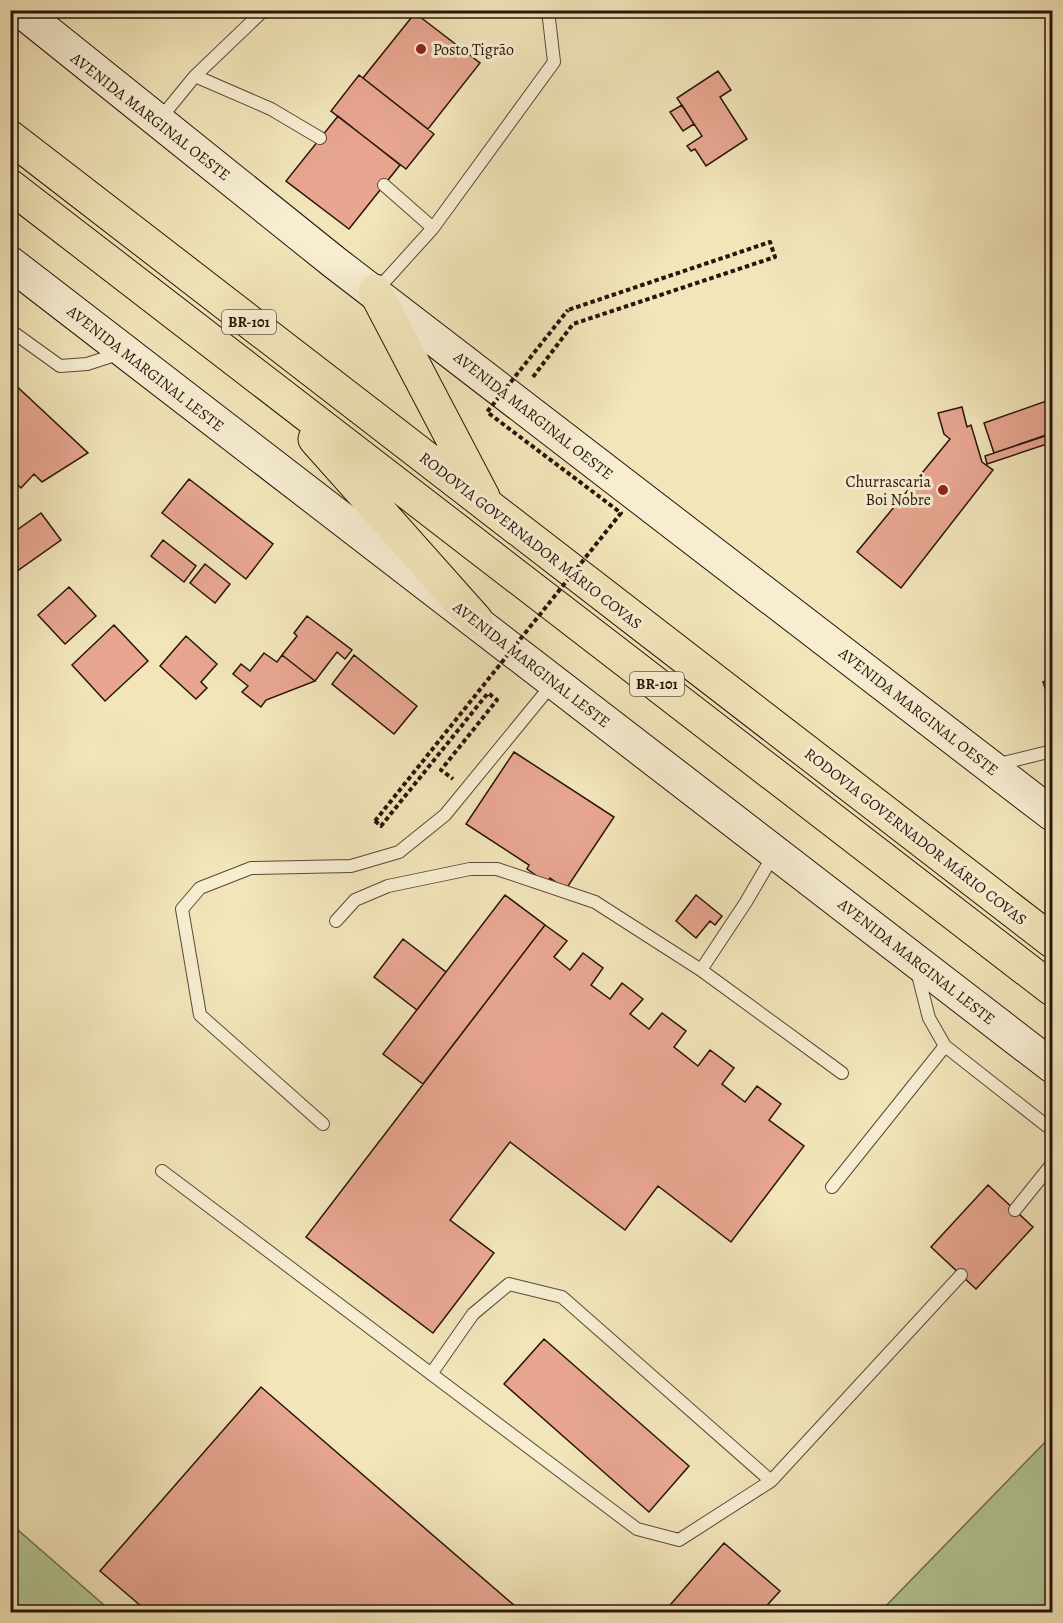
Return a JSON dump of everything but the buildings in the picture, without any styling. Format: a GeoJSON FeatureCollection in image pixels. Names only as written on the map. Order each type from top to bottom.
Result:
{"type":"FeatureCollection","features":[{"type":"Feature","properties":{"kind":"highway","name":"RODOVIA GOVERNADOR MÁRIO COVAS"},"geometry":{"type":"LineString","coordinates":[[10,137],[1053,941]]}},
{"type":"Feature","properties":{"kind":"highway","name":"BR-101"},"geometry":{"type":"LineString","coordinates":[[10,186],[1053,989]]}},
{"type":"Feature","properties":{"kind":"highway"},"geometry":{"type":"LineString","coordinates":[[375,291],[488,507]]}},
{"type":"Feature","properties":{"kind":"highway"},"geometry":{"type":"LineString","coordinates":[[261,379],[476,620]]}},
{"type":"Feature","properties":{"kind":"main road","name":"AVENIDA MARGINAL OESTE"},"geometry":{"type":"LineString","coordinates":[[20,10],[515,400],[1053,814]]}},
{"type":"Feature","properties":{"kind":"main road","name":"AVENIDA MARGINAL LESTE"},"geometry":{"type":"LineString","coordinates":[[10,263],[776,850],[1053,1066]]}},
{"type":"Feature","properties":{"kind":"lane"},"geometry":{"type":"LineString","coordinates":[[159,121],[195,76],[264,10]]}},
{"type":"Feature","properties":{"kind":"lane"},"geometry":{"type":"LineString","coordinates":[[375,291],[433,228],[554,62],[548,10]]}},
{"type":"Feature","properties":{"kind":"lane"},"geometry":{"type":"LineString","coordinates":[[195,76],[271,108],[320,138]]}},
{"type":"Feature","properties":{"kind":"lane"},"geometry":{"type":"LineString","coordinates":[[384,185],[433,228]]}},
{"type":"Feature","properties":{"kind":"lane"},"geometry":{"type":"LineString","coordinates":[[10,330],[60,366],[87,364],[125,352]]}},
{"type":"Feature","properties":{"kind":"lane"},"geometry":{"type":"LineString","coordinates":[[323,1124],[200,1014],[182,909],[200,888],[251,868],[351,866],[399,852],[445,815],[555,681]]}},
{"type":"Feature","properties":{"kind":"lane"},"geometry":{"type":"LineString","coordinates":[[990,766],[1053,751]]}},
{"type":"Feature","properties":{"kind":"lane"},"geometry":{"type":"LineString","coordinates":[[701,970],[746,902],[776,850]]}},
{"type":"Feature","properties":{"kind":"lane"},"geometry":{"type":"LineString","coordinates":[[336,921],[355,900],[388,886],[470,868],[497,869],[595,902],[701,970],[842,1073]]}},
{"type":"Feature","properties":{"kind":"lane"},"geometry":{"type":"LineString","coordinates":[[913,959],[929,1018],[945,1046],[1053,1131]]}},
{"type":"Feature","properties":{"kind":"lane"},"geometry":{"type":"LineString","coordinates":[[832,1186],[945,1046]]}},
{"type":"Feature","properties":{"kind":"lane"},"geometry":{"type":"LineString","coordinates":[[1015,1210],[1053,1164]]}},
{"type":"Feature","properties":{"kind":"lane"},"geometry":{"type":"LineString","coordinates":[[162,1171],[637,1529],[679,1540],[771,1481],[961,1275]]}},
{"type":"Feature","properties":{"kind":"lane"},"geometry":{"type":"LineString","coordinates":[[431,1374],[473,1314],[509,1284],[562,1297],[771,1481]]}},
{"type":"Feature","properties":{"kind":"path"},"geometry":{"type":"LineString","coordinates":[[465,788],[441,770],[497,700],[488,693],[381,826],[375,821],[621,513],[487,412],[568,310],[770,242],[775,257],[573,324],[515,400]]}},
{"type":"Feature","properties":{"kind":"green space"},"geometry":{"type":"Polygon","coordinates":[[[1052,1435],[1052,1612],[880,1612],[1052,1435]]]}},
{"type":"Feature","properties":{"kind":"green space"},"geometry":{"type":"Polygon","coordinates":[[[11,1524],[112,1612],[11,1612],[11,1524]]]}},
{"type":"Feature","properties":{"kind":"place","name":"Posto Tigrão"},"geometry":{"type":"Point","coordinates":[421,49]}},
{"type":"Feature","properties":{"kind":"place","name":"Churrascaria Boi Nobre"},"geometry":{"type":"Point","coordinates":[943,490]}}]}
